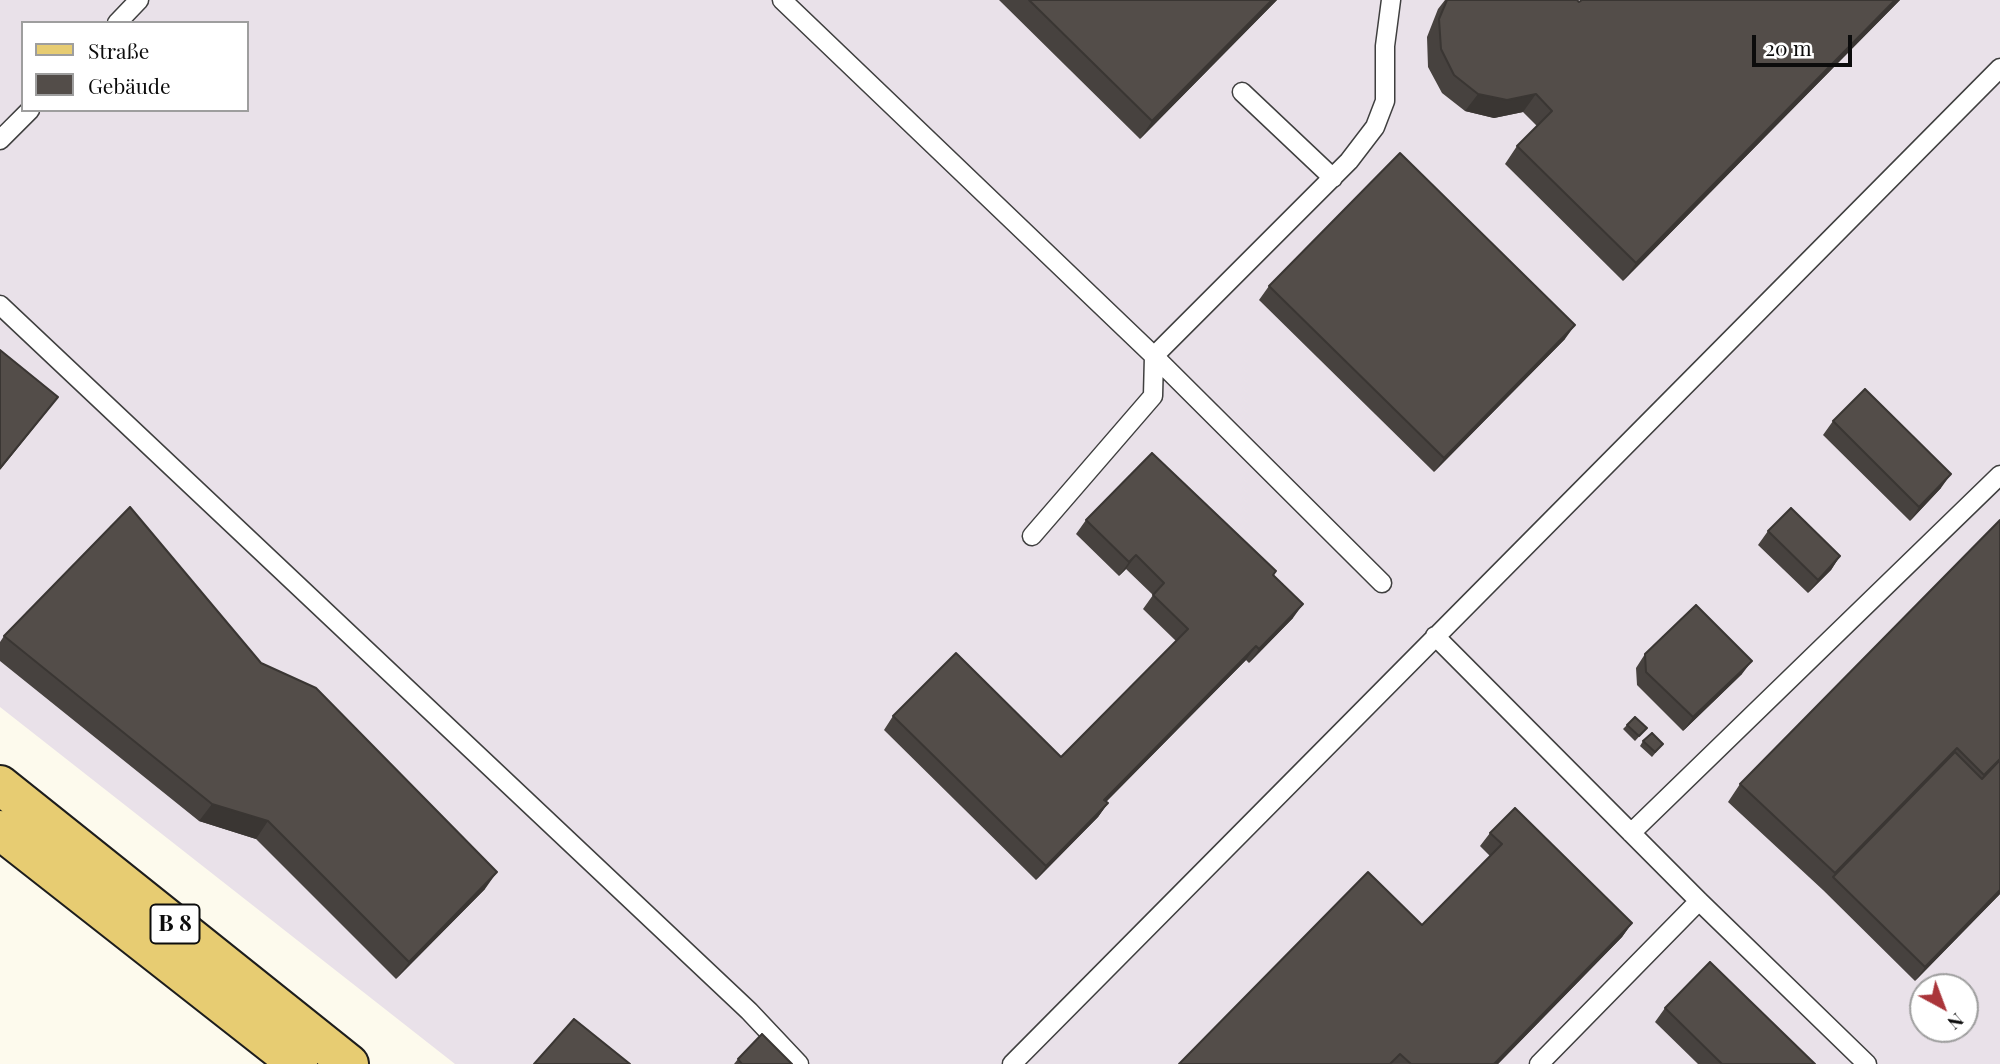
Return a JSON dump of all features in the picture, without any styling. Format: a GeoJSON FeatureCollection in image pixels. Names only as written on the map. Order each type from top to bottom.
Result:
{"type":"FeatureCollection","features":[{"type":"Feature","properties":{"kind":"main road","name":"B 8"},"geometry":{"type":"LineString","coordinates":[[0,785],[349,1064]]}},
{"type":"Feature","properties":{"kind":"main road","name":"B 8"},"geometry":{"type":"LineString","coordinates":[[0,830],[298,1064]]}},
{"type":"Feature","properties":{"kind":"lane"},"geometry":{"type":"LineString","coordinates":[[119,21],[139,0]]}},
{"type":"Feature","properties":{"kind":"lane"},"geometry":{"type":"LineString","coordinates":[[782,0],[1154,356],[1382,583]]}},
{"type":"Feature","properties":{"kind":"lane"},"geometry":{"type":"LineString","coordinates":[[1032,536],[1153,396],[1154,356],[1333,178],[1375,127],[1385,101],[1385,46],[1391,0]]}},
{"type":"Feature","properties":{"kind":"lane"},"geometry":{"type":"LineString","coordinates":[[1012,1064],[2000,68]]}},
{"type":"Feature","properties":{"kind":"lane"},"geometry":{"type":"LineString","coordinates":[[1242,92],[1333,178]]}},
{"type":"Feature","properties":{"kind":"lane"},"geometry":{"type":"LineString","coordinates":[[0,140],[28,112]]}},
{"type":"Feature","properties":{"kind":"lane"},"geometry":{"type":"LineString","coordinates":[[0,305],[739,1002],[799,1064]]}},
{"type":"Feature","properties":{"kind":"lane"},"geometry":{"type":"LineString","coordinates":[[1631,833],[2000,475]]}},
{"type":"Feature","properties":{"kind":"lane"},"geometry":{"type":"LineString","coordinates":[[1435,636],[1699,901],[1867,1064]]}},
{"type":"Feature","properties":{"kind":"lane"},"geometry":{"type":"LineString","coordinates":[[1539,1064],[1699,901]]}},
{"type":"Feature","properties":{"kind":"shaded area"},"geometry":{"type":"Polygon","coordinates":[[[0,0],[2000,0],[2000,1064],[455,1064],[0,707],[0,0]]]}},
{"type":"Feature","properties":{"kind":"building"},"geometry":{"type":"Polygon","coordinates":[[[1029,0],[1272,0],[1152,121],[1029,0]]]}},
{"type":"Feature","properties":{"kind":"building"},"geometry":{"type":"Polygon","coordinates":[[[1447,0],[1895,0],[1636,263],[1517,146],[1552,111],[1536,94],[1507,100],[1478,94],[1454,75],[1441,49],[1439,19],[1447,0]]]}},
{"type":"Feature","properties":{"kind":"building"},"geometry":{"type":"Polygon","coordinates":[[[1400,153],[1575,325],[1444,458],[1269,286],[1400,153]]]}},
{"type":"Feature","properties":{"kind":"building"},"geometry":{"type":"Polygon","coordinates":[[[0,350],[58,397],[0,468],[0,350]]]}},
{"type":"Feature","properties":{"kind":"building"},"geometry":{"type":"Polygon","coordinates":[[[1865,389],[1951,474],[1919,507],[1833,421],[1865,389]]]}},
{"type":"Feature","properties":{"kind":"building"},"geometry":{"type":"Polygon","coordinates":[[[1152,453],[1276,571],[1273,575],[1303,604],[1259,649],[1256,646],[1104,800],[1108,803],[1046,866],[893,716],[956,653],[1061,757],[1188,629],[1153,595],[1164,583],[1136,555],[1129,562],[1086,520],[1152,453]]]}},
{"type":"Feature","properties":{"kind":"building"},"geometry":{"type":"Polygon","coordinates":[[[130,507],[261,663],[316,688],[497,872],[409,962],[268,821],[212,804],[4,636],[130,507]]]}},
{"type":"Feature","properties":{"kind":"building"},"geometry":{"type":"Polygon","coordinates":[[[1791,508],[1840,556],[1818,580],[1768,531],[1791,508]]]}},
{"type":"Feature","properties":{"kind":"building"},"geometry":{"type":"Polygon","coordinates":[[[2000,520],[2000,759],[1984,775],[1957,748],[1835,873],[1740,784],[2000,520]]]}},
{"type":"Feature","properties":{"kind":"building"},"geometry":{"type":"Polygon","coordinates":[[[1696,605],[1752,661],[1693,717],[1646,672],[1645,654],[1696,605]]]}},
{"type":"Feature","properties":{"kind":"building"},"geometry":{"type":"Polygon","coordinates":[[[1635,717],[1647,728],[1639,736],[1627,725],[1635,717]]]}},
{"type":"Feature","properties":{"kind":"building"},"geometry":{"type":"Polygon","coordinates":[[[1652,733],[1663,744],[1655,752],[1643,741],[1652,733]]]}},
{"type":"Feature","properties":{"kind":"building"},"geometry":{"type":"Polygon","coordinates":[[[1955,752],[1982,779],[2000,760],[2000,890],[1925,967],[1833,877],[1955,752]]]}},
{"type":"Feature","properties":{"kind":"building"},"geometry":{"type":"Polygon","coordinates":[[[1515,808],[1632,923],[1494,1064],[1411,1064],[1400,1054],[1390,1064],[1179,1064],[1368,872],[1422,925],[1502,844],[1490,833],[1515,808]]]}},
{"type":"Feature","properties":{"kind":"building"},"geometry":{"type":"Polygon","coordinates":[[[1710,962],[1815,1064],[1722,1064],[1665,1008],[1710,962]]]}},
{"type":"Feature","properties":{"kind":"building"},"geometry":{"type":"Polygon","coordinates":[[[574,1019],[630,1064],[534,1064],[574,1019]]]}},
{"type":"Feature","properties":{"kind":"building"},"geometry":{"type":"Polygon","coordinates":[[[762,1034],[792,1064],[742,1064],[738,1059],[762,1034]]]}}]}
